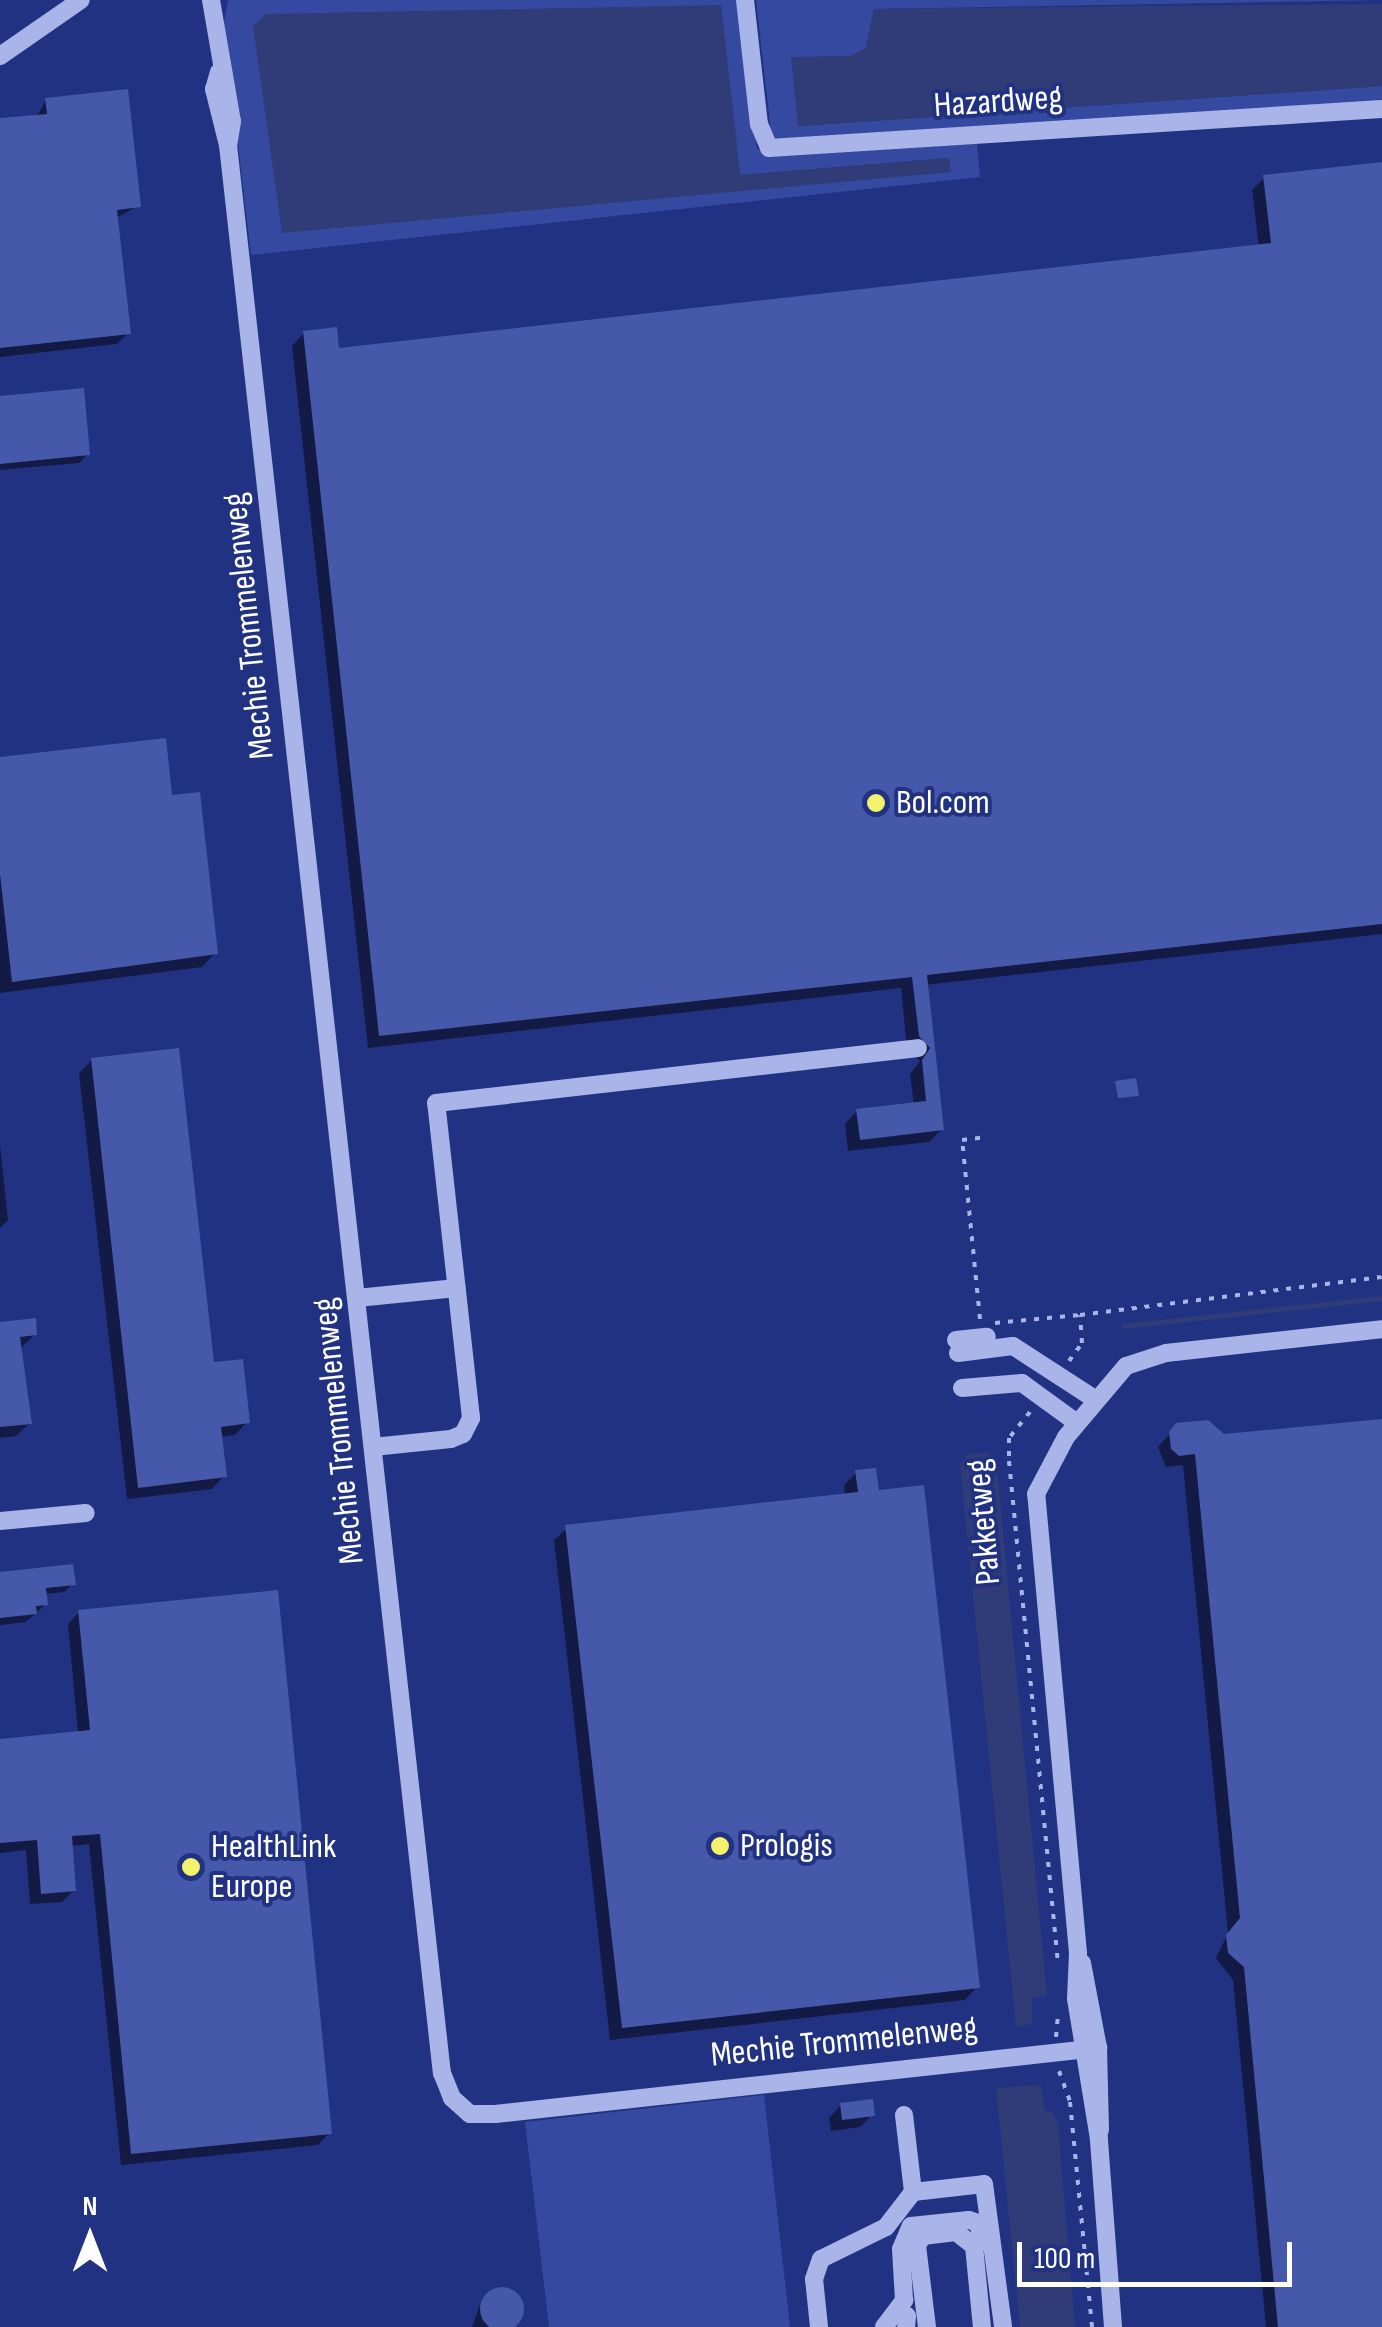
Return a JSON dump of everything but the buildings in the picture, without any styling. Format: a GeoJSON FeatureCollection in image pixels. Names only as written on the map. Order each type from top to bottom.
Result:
{"type":"FeatureCollection","features":[{"type":"Feature","properties":{"kind":"street"},"geometry":{"type":"LineString","coordinates":[[0,56],[81,0]]}},
{"type":"Feature","properties":{"kind":"street","name":"Mechie Trommelenweg"},"geometry":{"type":"LineString","coordinates":[[211,0],[220,72],[232,122],[228,145],[442,2072],[452,2098],[470,2114],[495,2114],[1090,2048]]}},
{"type":"Feature","properties":{"kind":"street","name":"Hazardweg"},"geometry":{"type":"LineString","coordinates":[[745,0],[759,124],[770,148],[1382,109]]}},
{"type":"Feature","properties":{"kind":"street"},"geometry":{"type":"LineString","coordinates":[[373,1447],[451,1439],[469,1428],[436,1102],[918,1048]]}},
{"type":"Feature","properties":{"kind":"street"},"geometry":{"type":"LineString","coordinates":[[357,1298],[457,1288]]}},
{"type":"Feature","properties":{"kind":"street","name":"Pakketweg"},"geometry":{"type":"LineString","coordinates":[[1090,2048],[1036,1494],[1077,1423],[1126,1366],[1166,1353],[1382,1329]]}},
{"type":"Feature","properties":{"kind":"street"},"geometry":{"type":"LineString","coordinates":[[958,1352],[1035,1354],[1096,1400]]}},
{"type":"Feature","properties":{"kind":"street"},"geometry":{"type":"LineString","coordinates":[[962,1393],[1039,1393],[1077,1423]]}},
{"type":"Feature","properties":{"kind":"street"},"geometry":{"type":"LineString","coordinates":[[0,1521],[86,1513]]}},
{"type":"Feature","properties":{"kind":"street"},"geometry":{"type":"LineString","coordinates":[[1090,2048],[1113,2327]]}},
{"type":"Feature","properties":{"kind":"street"},"geometry":{"type":"LineString","coordinates":[[819,2327],[814,2279],[821,2259],[886,2227],[913,2192],[904,2115]]}},
{"type":"Feature","properties":{"kind":"street"},"geometry":{"type":"LineString","coordinates":[[913,2192],[984,2184],[1003,2327]]}},
{"type":"Feature","properties":{"kind":"street"},"geometry":{"type":"LineString","coordinates":[[884,2327],[904,2300],[905,2232],[911,2226],[969,2220],[982,2234],[993,2327]]}},
{"type":"Feature","properties":{"kind":"street"},"geometry":{"type":"LineString","coordinates":[[927,2327],[917,2245],[923,2236],[956,2232],[974,2246],[982,2327]]}},
{"type":"Feature","properties":{"kind":"street"},"geometry":{"type":"LineString","coordinates":[[898,2308],[907,2316],[906,2327]]}},
{"type":"Feature","properties":{"kind":"path"},"geometry":{"type":"LineString","coordinates":[[987,1137],[962,1140],[981,1324],[1382,1277]]}},
{"type":"Feature","properties":{"kind":"path"},"geometry":{"type":"LineString","coordinates":[[1060,1373],[1082,1344],[1080,1314]]}},
{"type":"Feature","properties":{"kind":"path","name":"Pakketweg"},"geometry":{"type":"LineString","coordinates":[[1039,1393],[1010,1438],[1009,1461],[1060,1981]]}},
{"type":"Feature","properties":{"kind":"path"},"geometry":{"type":"LineString","coordinates":[[1062,2000],[1055,2022],[1070,2102],[1092,2327]]}},
{"type":"Feature","properties":{"kind":"shaded area"},"geometry":{"type":"Polygon","coordinates":[[[228,0],[739,0],[757,149],[977,144],[980,177],[251,255],[224,23],[228,0]],[[721,6],[609,199],[951,172],[948,158],[740,175],[721,6]]]}},
{"type":"Feature","properties":{"kind":"shaded area"},"geometry":{"type":"Polygon","coordinates":[[[756,0],[1382,0],[874,9],[866,48],[851,56],[799,126],[1382,86],[1382,103],[772,140],[756,0]]]}},
{"type":"Feature","properties":{"kind":"shaded area"},"geometry":{"type":"Polygon","coordinates":[[[1382,4],[1382,86],[798,126],[791,57],[851,56],[866,48],[874,9],[1382,4]]]}},
{"type":"Feature","properties":{"kind":"shaded area"},"geometry":{"type":"Polygon","coordinates":[[[721,5],[740,175],[949,158],[951,172],[282,233],[253,26],[266,14],[721,5]]]}},
{"type":"Feature","properties":{"kind":"shaded area"},"geometry":{"type":"Polygon","coordinates":[[[988,1452],[996,1459],[1047,1995],[1032,1999],[1032,2024],[1016,2027],[960,1464],[967,1455],[988,1452]]]}},
{"type":"Feature","properties":{"kind":"shaded area"},"geometry":{"type":"Polygon","coordinates":[[[1041,2085],[1045,2111],[1052,2111],[1058,2124],[1075,2327],[1020,2327],[996,2088],[1041,2085]]]}},
{"type":"Feature","properties":{"kind":"shaded area"},"geometry":{"type":"Polygon","coordinates":[[[764,2095],[790,2327],[549,2327],[525,2122],[764,2095]]]}},
{"type":"Feature","properties":{"kind":"waterway"},"geometry":{"type":"LineString","coordinates":[[1124,1326],[1382,1298]]}},
{"type":"Feature","properties":{"kind":"place","name":"Bol.com"},"geometry":{"type":"Point","coordinates":[876,803]}},
{"type":"Feature","properties":{"kind":"place","name":"Prologis"},"geometry":{"type":"Point","coordinates":[720,1846]}},
{"type":"Feature","properties":{"kind":"place","name":"HealthLink Europe"},"geometry":{"type":"Point","coordinates":[191,1867]}}]}
